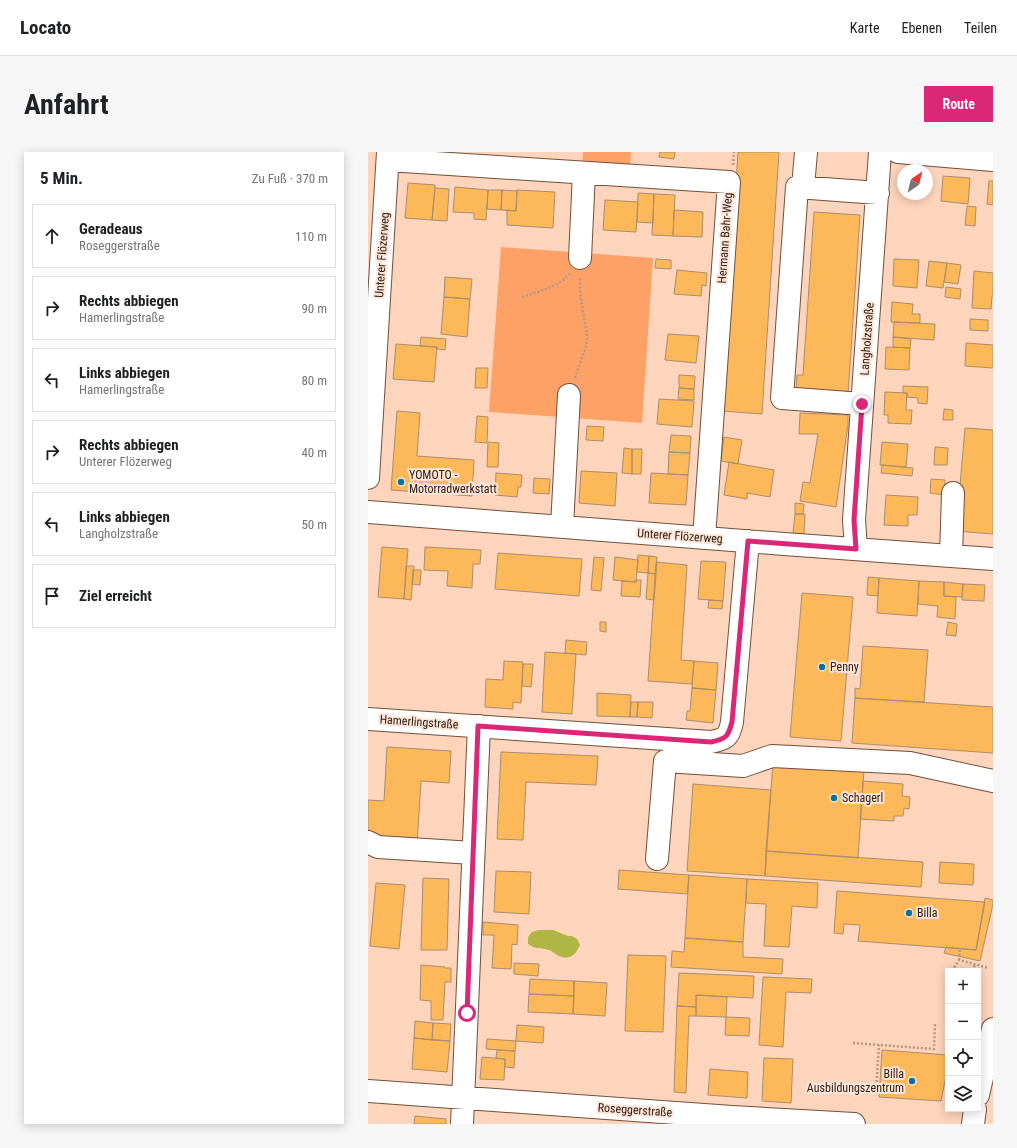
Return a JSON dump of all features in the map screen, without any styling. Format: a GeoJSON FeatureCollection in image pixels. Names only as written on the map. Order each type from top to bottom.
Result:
{"type":"FeatureCollection","features":[{"type":"Feature","properties":{"kind":"street"},"geometry":{"type":"LineString","coordinates":[[803,187],[806,152]]}},
{"type":"Feature","properties":{"kind":"street","name":"Langholzstraße"},"geometry":{"type":"LineString","coordinates":[[856,549],[854,520],[880,152]]}},
{"type":"Feature","properties":{"kind":"street"},"geometry":{"type":"LineString","coordinates":[[898,152],[993,160]]}},
{"type":"Feature","properties":{"kind":"street","name":"Hermann Bahr-Weg"},"geometry":{"type":"LineString","coordinates":[[388,156],[415,157],[584,173],[729,182],[704,538]]}},
{"type":"Feature","properties":{"kind":"street","name":"Unterer Flözerweg"},"geometry":{"type":"LineString","coordinates":[[368,478],[377,181],[388,156]]}},
{"type":"Feature","properties":{"kind":"street"},"geometry":{"type":"LineString","coordinates":[[580,261],[584,173]]}},
{"type":"Feature","properties":{"kind":"street"},"geometry":{"type":"LineString","coordinates":[[862,404],[782,398],[797,187],[878,193]]}},
{"type":"Feature","properties":{"kind":"street"},"geometry":{"type":"LineString","coordinates":[[562,526],[569,395]]}},
{"type":"Feature","properties":{"kind":"street"},"geometry":{"type":"LineString","coordinates":[[951,556],[953,494]]}},
{"type":"Feature","properties":{"kind":"street","name":"Unterer Flözerweg"},"geometry":{"type":"LineString","coordinates":[[368,512],[993,559]]}},
{"type":"Feature","properties":{"kind":"street","name":"Hamerlingstraße"},"geometry":{"type":"LineString","coordinates":[[368,719],[711,742],[722,740],[730,732],[732,722],[748,541]]}},
{"type":"Feature","properties":{"kind":"street"},"geometry":{"type":"LineString","coordinates":[[462,1124],[478,726]]}},
{"type":"Feature","properties":{"kind":"street"},"geometry":{"type":"LineString","coordinates":[[658,859],[665,762],[743,766],[772,756],[910,763],[993,781]]}},
{"type":"Feature","properties":{"kind":"street"},"geometry":{"type":"LineString","coordinates":[[368,842],[378,846],[473,853]]}},
{"type":"Feature","properties":{"kind":"street"},"geometry":{"type":"LineString","coordinates":[[981,1082],[993,1030]]}},
{"type":"Feature","properties":{"kind":"street","name":"Roseggerstraße"},"geometry":{"type":"LineString","coordinates":[[368,1091],[732,1117],[854,1124]]}},
{"type":"Feature","properties":{"kind":"street"},"geometry":{"type":"LineString","coordinates":[[973,1124],[975,1112]]}},
{"type":"Feature","properties":{"kind":"path"},"geometry":{"type":"LineString","coordinates":[[522,297],[557,285],[575,269],[580,261]]}},
{"type":"Feature","properties":{"kind":"path"},"geometry":{"type":"LineString","coordinates":[[569,395],[586,346],[587,336],[580,293],[580,261]]}},
{"type":"Feature","properties":{"kind":"path"},"geometry":{"type":"LineString","coordinates":[[954,968],[959,960],[960,948]]}},
{"type":"Feature","properties":{"kind":"path"},"geometry":{"type":"LineString","coordinates":[[959,960],[989,968]]}},
{"type":"Feature","properties":{"kind":"path"},"geometry":{"type":"LineString","coordinates":[[974,968],[975,964]]}},
{"type":"Feature","properties":{"kind":"path"},"geometry":{"type":"LineString","coordinates":[[853,1043],[934,1049],[935,1023]]}},
{"type":"Feature","properties":{"kind":"path"},"geometry":{"type":"LineString","coordinates":[[876,1090],[879,1046]]}},
{"type":"Feature","properties":{"kind":"shaded area"},"geometry":{"type":"Polygon","coordinates":[[[583,152],[631,152],[630,168],[582,164],[583,152]]]}},
{"type":"Feature","properties":{"kind":"shaded area"},"geometry":{"type":"Polygon","coordinates":[[[501,247],[653,258],[642,423],[489,412],[501,247]]]}},
{"type":"Feature","properties":{"kind":"shaded area"},"geometry":{"type":"Polygon","coordinates":[[[539,930],[553,930],[568,936],[572,936],[577,939],[580,945],[574,955],[565,958],[552,951],[533,947],[528,944],[528,937],[532,932],[539,930]]]}},
{"type":"Feature","properties":{"kind":"building"},"geometry":{"type":"Polygon","coordinates":[[[660,152],[675,152],[674,159],[659,157],[660,152]]]}},
{"type":"Feature","properties":{"kind":"building"},"geometry":{"type":"Polygon","coordinates":[[[738,152],[779,152],[762,414],[722,411],[738,152]]]}},
{"type":"Feature","properties":{"kind":"building"},"geometry":{"type":"Polygon","coordinates":[[[943,176],[970,178],[968,204],[941,201],[943,176]]]}},
{"type":"Feature","properties":{"kind":"building"},"geometry":{"type":"Polygon","coordinates":[[[989,181],[993,181],[993,205],[987,204],[989,181]]]}},
{"type":"Feature","properties":{"kind":"building"},"geometry":{"type":"Polygon","coordinates":[[[408,183],[435,185],[432,220],[405,218],[408,183]]]}},
{"type":"Feature","properties":{"kind":"building"},"geometry":{"type":"Polygon","coordinates":[[[455,187],[488,190],[486,220],[474,219],[474,213],[453,212],[455,187]]]}},
{"type":"Feature","properties":{"kind":"building"},"geometry":{"type":"Polygon","coordinates":[[[435,188],[449,189],[447,221],[432,220],[435,188]]]}},
{"type":"Feature","properties":{"kind":"building"},"geometry":{"type":"Polygon","coordinates":[[[488,190],[502,190],[501,210],[487,209],[488,190]]]}},
{"type":"Feature","properties":{"kind":"building"},"geometry":{"type":"Polygon","coordinates":[[[502,190],[517,191],[516,211],[501,210],[502,190]]]}},
{"type":"Feature","properties":{"kind":"building"},"geometry":{"type":"Polygon","coordinates":[[[517,190],[555,192],[553,228],[507,225],[507,210],[516,211],[517,190]]]}},
{"type":"Feature","properties":{"kind":"building"},"geometry":{"type":"Polygon","coordinates":[[[638,193],[654,194],[653,223],[637,222],[638,193]]]}},
{"type":"Feature","properties":{"kind":"building"},"geometry":{"type":"Polygon","coordinates":[[[654,194],[675,195],[673,236],[652,235],[654,194]]]}},
{"type":"Feature","properties":{"kind":"building"},"geometry":{"type":"Polygon","coordinates":[[[605,200],[638,202],[636,232],[603,230],[605,200]]]}},
{"type":"Feature","properties":{"kind":"building"},"geometry":{"type":"Polygon","coordinates":[[[967,206],[976,207],[975,226],[965,225],[967,206]]]}},
{"type":"Feature","properties":{"kind":"building"},"geometry":{"type":"Polygon","coordinates":[[[674,210],[703,212],[702,237],[673,236],[674,210]]]}},
{"type":"Feature","properties":{"kind":"building"},"geometry":{"type":"Polygon","coordinates":[[[814,212],[860,215],[848,395],[796,391],[797,375],[803,375],[814,212]]]}},
{"type":"Feature","properties":{"kind":"building"},"geometry":{"type":"Polygon","coordinates":[[[656,259],[671,260],[671,269],[655,268],[656,259]]]}},
{"type":"Feature","properties":{"kind":"building"},"geometry":{"type":"Polygon","coordinates":[[[894,259],[919,260],[917,288],[893,286],[894,259]]]}},
{"type":"Feature","properties":{"kind":"building"},"geometry":{"type":"Polygon","coordinates":[[[929,261],[947,263],[943,288],[926,286],[929,261]]]}},
{"type":"Feature","properties":{"kind":"building"},"geometry":{"type":"Polygon","coordinates":[[[947,263],[961,265],[958,284],[944,282],[947,263]]]}},
{"type":"Feature","properties":{"kind":"building"},"geometry":{"type":"Polygon","coordinates":[[[677,270],[707,273],[706,286],[702,285],[701,296],[674,294],[677,270]]]}},
{"type":"Feature","properties":{"kind":"building"},"geometry":{"type":"Polygon","coordinates":[[[974,271],[993,273],[993,296],[991,309],[972,308],[974,271]]]}},
{"type":"Feature","properties":{"kind":"building"},"geometry":{"type":"Polygon","coordinates":[[[445,277],[472,279],[470,299],[444,297],[445,277]]]}},
{"type":"Feature","properties":{"kind":"building"},"geometry":{"type":"Polygon","coordinates":[[[946,287],[961,289],[960,299],[945,297],[946,287]]]}},
{"type":"Feature","properties":{"kind":"building"},"geometry":{"type":"Polygon","coordinates":[[[444,297],[470,299],[467,337],[441,334],[444,297]]]}},
{"type":"Feature","properties":{"kind":"building"},"geometry":{"type":"Polygon","coordinates":[[[892,302],[913,304],[912,314],[920,314],[920,323],[891,322],[892,302]]]}},
{"type":"Feature","properties":{"kind":"building"},"geometry":{"type":"Polygon","coordinates":[[[970,319],[988,320],[988,331],[970,330],[970,319]]]}},
{"type":"Feature","properties":{"kind":"building"},"geometry":{"type":"Polygon","coordinates":[[[894,322],[935,324],[934,340],[893,337],[894,322]]]}},
{"type":"Feature","properties":{"kind":"building"},"geometry":{"type":"Polygon","coordinates":[[[668,334],[699,336],[696,363],[665,360],[668,334]]]}},
{"type":"Feature","properties":{"kind":"building"},"geometry":{"type":"Polygon","coordinates":[[[421,337],[446,339],[445,350],[437,349],[437,347],[420,346],[421,337]]]}},
{"type":"Feature","properties":{"kind":"building"},"geometry":{"type":"Polygon","coordinates":[[[893,337],[911,339],[910,348],[893,347],[893,337]]]}},
{"type":"Feature","properties":{"kind":"building"},"geometry":{"type":"Polygon","coordinates":[[[966,343],[993,345],[993,368],[965,366],[966,343]]]}},
{"type":"Feature","properties":{"kind":"building"},"geometry":{"type":"Polygon","coordinates":[[[396,344],[437,347],[434,382],[393,379],[396,344]]]}},
{"type":"Feature","properties":{"kind":"building"},"geometry":{"type":"Polygon","coordinates":[[[886,347],[910,348],[909,370],[885,369],[886,347]]]}},
{"type":"Feature","properties":{"kind":"building"},"geometry":{"type":"Polygon","coordinates":[[[476,368],[488,368],[487,388],[475,388],[476,368]]]}},
{"type":"Feature","properties":{"kind":"building"},"geometry":{"type":"Polygon","coordinates":[[[679,375],[695,376],[694,389],[679,388],[679,375]]]}},
{"type":"Feature","properties":{"kind":"building"},"geometry":{"type":"Polygon","coordinates":[[[903,386],[928,387],[927,404],[918,403],[918,398],[907,397],[907,393],[903,393],[903,386]]]}},
{"type":"Feature","properties":{"kind":"building"},"geometry":{"type":"Polygon","coordinates":[[[679,388],[694,389],[694,400],[678,399],[679,388]]]}},
{"type":"Feature","properties":{"kind":"building"},"geometry":{"type":"Polygon","coordinates":[[[885,392],[907,393],[906,410],[912,410],[911,424],[888,423],[888,415],[884,415],[885,392]]]}},
{"type":"Feature","properties":{"kind":"building"},"geometry":{"type":"Polygon","coordinates":[[[659,399],[694,401],[692,427],[657,424],[659,399]]]}},
{"type":"Feature","properties":{"kind":"building"},"geometry":{"type":"Polygon","coordinates":[[[944,409],[953,410],[953,420],[943,420],[944,409]]]}},
{"type":"Feature","properties":{"kind":"building"},"geometry":{"type":"Polygon","coordinates":[[[397,411],[420,413],[417,456],[474,460],[472,496],[391,490],[397,411]]]}},
{"type":"Feature","properties":{"kind":"building"},"geometry":{"type":"Polygon","coordinates":[[[800,413],[848,415],[848,425],[836,507],[800,501],[803,482],[810,483],[818,434],[799,434],[800,413]]]}},
{"type":"Feature","properties":{"kind":"building"},"geometry":{"type":"Polygon","coordinates":[[[477,416],[488,417],[487,443],[475,442],[477,416]]]}},
{"type":"Feature","properties":{"kind":"building"},"geometry":{"type":"Polygon","coordinates":[[[587,426],[604,427],[603,441],[586,440],[587,426]]]}},
{"type":"Feature","properties":{"kind":"building"},"geometry":{"type":"Polygon","coordinates":[[[965,428],[993,430],[993,534],[956,531],[965,428]]]}},
{"type":"Feature","properties":{"kind":"building"},"geometry":{"type":"Polygon","coordinates":[[[671,435],[691,436],[690,453],[669,452],[671,435]]]}},
{"type":"Feature","properties":{"kind":"building"},"geometry":{"type":"Polygon","coordinates":[[[724,437],[742,440],[738,464],[721,461],[724,437]]]}},
{"type":"Feature","properties":{"kind":"building"},"geometry":{"type":"Polygon","coordinates":[[[488,442],[499,443],[498,467],[487,467],[488,442]]]}},
{"type":"Feature","properties":{"kind":"building"},"geometry":{"type":"Polygon","coordinates":[[[882,442],[908,444],[906,467],[880,465],[882,442]]]}},
{"type":"Feature","properties":{"kind":"building"},"geometry":{"type":"Polygon","coordinates":[[[935,447],[948,448],[947,465],[934,465],[935,447]]]}},
{"type":"Feature","properties":{"kind":"building"},"geometry":{"type":"Polygon","coordinates":[[[624,448],[632,449],[632,474],[622,473],[624,448]]]}},
{"type":"Feature","properties":{"kind":"building"},"geometry":{"type":"Polygon","coordinates":[[[632,449],[642,449],[641,474],[632,474],[632,449]]]}},
{"type":"Feature","properties":{"kind":"building"},"geometry":{"type":"Polygon","coordinates":[[[669,452],[690,453],[688,475],[668,474],[669,452]]]}},
{"type":"Feature","properties":{"kind":"building"},"geometry":{"type":"Polygon","coordinates":[[[729,462],[774,470],[770,497],[747,493],[747,499],[724,495],[729,462]]]}},
{"type":"Feature","properties":{"kind":"building"},"geometry":{"type":"Polygon","coordinates":[[[882,465],[913,468],[912,476],[881,473],[882,465]]]}},
{"type":"Feature","properties":{"kind":"building"},"geometry":{"type":"Polygon","coordinates":[[[581,471],[617,473],[615,506],[579,503],[581,471]]]}},
{"type":"Feature","properties":{"kind":"building"},"geometry":{"type":"Polygon","coordinates":[[[496,473],[522,475],[521,487],[518,487],[517,497],[495,495],[496,473]]]}},
{"type":"Feature","properties":{"kind":"building"},"geometry":{"type":"Polygon","coordinates":[[[651,473],[688,475],[686,505],[649,503],[651,473]]]}},
{"type":"Feature","properties":{"kind":"building"},"geometry":{"type":"Polygon","coordinates":[[[534,478],[550,479],[549,494],[533,493],[534,478]]]}},
{"type":"Feature","properties":{"kind":"building"},"geometry":{"type":"Polygon","coordinates":[[[931,479],[945,480],[944,495],[930,493],[931,479]]]}},
{"type":"Feature","properties":{"kind":"building"},"geometry":{"type":"Polygon","coordinates":[[[886,495],[918,497],[917,515],[908,515],[908,526],[884,525],[886,495]]]}},
{"type":"Feature","properties":{"kind":"building"},"geometry":{"type":"Polygon","coordinates":[[[795,503],[804,504],[803,514],[795,514],[795,503]]]}},
{"type":"Feature","properties":{"kind":"building"},"geometry":{"type":"Polygon","coordinates":[[[795,514],[805,514],[804,534],[793,533],[795,514]]]}},
{"type":"Feature","properties":{"kind":"building"},"geometry":{"type":"Polygon","coordinates":[[[382,547],[408,549],[404,599],[378,597],[382,547]]]}},
{"type":"Feature","properties":{"kind":"building"},"geometry":{"type":"Polygon","coordinates":[[[425,547],[481,550],[480,564],[473,564],[472,588],[447,586],[448,571],[424,570],[425,547]]]}},
{"type":"Feature","properties":{"kind":"building"},"geometry":{"type":"Polygon","coordinates":[[[498,553],[582,559],[579,596],[495,589],[498,553]]]}},
{"type":"Feature","properties":{"kind":"building"},"geometry":{"type":"Polygon","coordinates":[[[638,555],[649,556],[648,573],[637,572],[638,555]]]}},
{"type":"Feature","properties":{"kind":"building"},"geometry":{"type":"Polygon","coordinates":[[[649,556],[657,557],[656,574],[648,573],[649,556]]]}},
{"type":"Feature","properties":{"kind":"building"},"geometry":{"type":"Polygon","coordinates":[[[594,557],[604,558],[601,591],[591,590],[594,557]]]}},
{"type":"Feature","properties":{"kind":"building"},"geometry":{"type":"Polygon","coordinates":[[[615,557],[638,560],[636,582],[613,580],[615,557]]]}},
{"type":"Feature","properties":{"kind":"building"},"geometry":{"type":"Polygon","coordinates":[[[701,561],[726,562],[723,601],[698,599],[701,561]]]}},
{"type":"Feature","properties":{"kind":"building"},"geometry":{"type":"Polygon","coordinates":[[[656,562],[687,565],[681,660],[694,661],[692,684],[648,681],[656,562]]]}},
{"type":"Feature","properties":{"kind":"building"},"geometry":{"type":"Polygon","coordinates":[[[406,566],[414,566],[411,600],[404,599],[406,566]]]}},
{"type":"Feature","properties":{"kind":"building"},"geometry":{"type":"Polygon","coordinates":[[[413,570],[421,570],[420,585],[412,584],[413,570]]]}},
{"type":"Feature","properties":{"kind":"building"},"geometry":{"type":"Polygon","coordinates":[[[648,573],[656,574],[654,600],[646,599],[648,573]]]}},
{"type":"Feature","properties":{"kind":"building"},"geometry":{"type":"Polygon","coordinates":[[[868,577],[879,578],[878,596],[867,595],[868,577]]]}},
{"type":"Feature","properties":{"kind":"building"},"geometry":{"type":"Polygon","coordinates":[[[879,578],[919,581],[917,616],[877,613],[879,578]]]}},
{"type":"Feature","properties":{"kind":"building"},"geometry":{"type":"Polygon","coordinates":[[[636,580],[641,580],[640,597],[621,596],[622,581],[636,582],[636,580]]]}},
{"type":"Feature","properties":{"kind":"building"},"geometry":{"type":"Polygon","coordinates":[[[919,581],[944,582],[944,596],[956,597],[955,619],[937,617],[938,606],[918,604],[919,581]]]}},
{"type":"Feature","properties":{"kind":"building"},"geometry":{"type":"Polygon","coordinates":[[[944,582],[963,584],[962,597],[944,596],[944,582]]]}},
{"type":"Feature","properties":{"kind":"building"},"geometry":{"type":"Polygon","coordinates":[[[963,584],[985,585],[984,601],[962,600],[963,584]]]}},
{"type":"Feature","properties":{"kind":"building","name":"Penny"},"geometry":{"type":"Polygon","coordinates":[[[802,593],[853,597],[841,741],[790,737],[802,593]]]}},
{"type":"Feature","properties":{"kind":"building"},"geometry":{"type":"Polygon","coordinates":[[[709,600],[723,601],[722,609],[708,608],[709,600]]]}},
{"type":"Feature","properties":{"kind":"building"},"geometry":{"type":"Polygon","coordinates":[[[600,622],[606,622],[606,632],[600,631],[600,622]]]}},
{"type":"Feature","properties":{"kind":"building"},"geometry":{"type":"Polygon","coordinates":[[[948,622],[957,624],[956,636],[946,635],[948,622]]]}},
{"type":"Feature","properties":{"kind":"building"},"geometry":{"type":"Polygon","coordinates":[[[566,640],[587,642],[586,655],[565,653],[566,640]]]}},
{"type":"Feature","properties":{"kind":"building"},"geometry":{"type":"Polygon","coordinates":[[[863,646],[928,650],[924,702],[855,698],[855,688],[860,689],[863,646]]]}},
{"type":"Feature","properties":{"kind":"building"},"geometry":{"type":"Polygon","coordinates":[[[545,652],[576,654],[572,714],[542,712],[545,652]]]}},
{"type":"Feature","properties":{"kind":"building"},"geometry":{"type":"Polygon","coordinates":[[[504,661],[523,662],[521,703],[513,702],[513,709],[485,707],[486,679],[503,680],[504,661]]]}},
{"type":"Feature","properties":{"kind":"building"},"geometry":{"type":"Polygon","coordinates":[[[694,661],[718,663],[716,690],[692,688],[694,661]]]}},
{"type":"Feature","properties":{"kind":"building"},"geometry":{"type":"Polygon","coordinates":[[[523,664],[533,664],[531,687],[522,686],[523,664]]]}},
{"type":"Feature","properties":{"kind":"building"},"geometry":{"type":"Polygon","coordinates":[[[692,688],[716,690],[713,723],[686,720],[687,711],[690,711],[692,688]]]}},
{"type":"Feature","properties":{"kind":"building"},"geometry":{"type":"Polygon","coordinates":[[[597,693],[631,695],[630,717],[597,716],[597,693]]]}},
{"type":"Feature","properties":{"kind":"building"},"geometry":{"type":"Polygon","coordinates":[[[855,698],[993,707],[993,753],[852,743],[855,698]]]}},
{"type":"Feature","properties":{"kind":"building"},"geometry":{"type":"Polygon","coordinates":[[[631,702],[638,702],[637,717],[630,717],[631,702]]]}},
{"type":"Feature","properties":{"kind":"building"},"geometry":{"type":"Polygon","coordinates":[[[638,702],[653,702],[652,718],[637,717],[638,702]]]}},
{"type":"Feature","properties":{"kind":"building"},"geometry":{"type":"Polygon","coordinates":[[[387,747],[451,751],[449,783],[421,781],[417,845],[380,843],[381,836],[368,835],[368,800],[384,801],[387,747]]]}},
{"type":"Feature","properties":{"kind":"building"},"geometry":{"type":"Polygon","coordinates":[[[501,752],[598,756],[596,785],[526,782],[523,840],[497,839],[501,752]]]}},
{"type":"Feature","properties":{"kind":"building"},"geometry":{"type":"Polygon","coordinates":[[[773,763],[864,770],[858,858],[766,851],[773,763]]]}},
{"type":"Feature","properties":{"kind":"building"},"geometry":{"type":"Polygon","coordinates":[[[863,781],[903,784],[902,796],[910,797],[909,809],[904,808],[903,816],[894,816],[894,821],[860,819],[863,781]]]}},
{"type":"Feature","properties":{"kind":"building"},"geometry":{"type":"Polygon","coordinates":[[[693,784],[771,790],[765,876],[687,871],[693,784]]]}},
{"type":"Feature","properties":{"kind":"building"},"geometry":{"type":"Polygon","coordinates":[[[766,851],[923,862],[921,887],[765,876],[766,851]]]}},
{"type":"Feature","properties":{"kind":"building"},"geometry":{"type":"Polygon","coordinates":[[[940,862],[974,864],[973,885],[939,883],[940,862]]]}},
{"type":"Feature","properties":{"kind":"building"},"geometry":{"type":"Polygon","coordinates":[[[619,870],[689,875],[687,894],[618,889],[619,870]]]}},
{"type":"Feature","properties":{"kind":"building"},"geometry":{"type":"Polygon","coordinates":[[[496,871],[531,872],[529,914],[494,912],[496,871]]]}},
{"type":"Feature","properties":{"kind":"building"},"geometry":{"type":"Polygon","coordinates":[[[689,875],[747,879],[743,942],[685,938],[689,875]]]}},
{"type":"Feature","properties":{"kind":"building"},"geometry":{"type":"Polygon","coordinates":[[[423,878],[449,879],[447,950],[421,950],[423,878]]]}},
{"type":"Feature","properties":{"kind":"building"},"geometry":{"type":"Polygon","coordinates":[[[747,879],[818,883],[817,908],[792,906],[789,947],[764,946],[766,904],[746,903],[747,879]]]}},
{"type":"Feature","properties":{"kind":"building"},"geometry":{"type":"Polygon","coordinates":[[[376,883],[405,885],[399,949],[370,946],[376,883]]]}},
{"type":"Feature","properties":{"kind":"building","name":"Billa"},"geometry":{"type":"Polygon","coordinates":[[[837,891],[985,902],[976,950],[858,941],[860,925],[844,924],[843,934],[834,933],[837,891]]]}},
{"type":"Feature","properties":{"kind":"building"},"geometry":{"type":"Polygon","coordinates":[[[985,898],[993,900],[993,904],[980,961],[944,953],[946,947],[976,950],[985,898]]]}},
{"type":"Feature","properties":{"kind":"building"},"geometry":{"type":"Polygon","coordinates":[[[483,922],[518,925],[517,945],[512,944],[511,969],[492,968],[494,935],[483,935],[483,922]]]}},
{"type":"Feature","properties":{"kind":"building"},"geometry":{"type":"Polygon","coordinates":[[[685,938],[743,942],[743,957],[783,959],[782,974],[671,967],[672,951],[684,952],[685,938]]]}},
{"type":"Feature","properties":{"kind":"building"},"geometry":{"type":"Polygon","coordinates":[[[628,955],[666,956],[663,1032],[625,1031],[628,955]]]}},
{"type":"Feature","properties":{"kind":"building"},"geometry":{"type":"Polygon","coordinates":[[[514,963],[539,964],[538,976],[514,974],[514,963]]]}},
{"type":"Feature","properties":{"kind":"building"},"geometry":{"type":"Polygon","coordinates":[[[421,965],[451,968],[451,982],[445,982],[443,1020],[431,1020],[431,1001],[420,1000],[421,965]]]}},
{"type":"Feature","properties":{"kind":"building"},"geometry":{"type":"Polygon","coordinates":[[[679,973],[754,976],[753,998],[696,995],[696,1007],[677,1006],[679,973]]]}},
{"type":"Feature","properties":{"kind":"building"},"geometry":{"type":"Polygon","coordinates":[[[763,977],[812,979],[811,993],[786,992],[783,1047],[759,1045],[763,977]]]}},
{"type":"Feature","properties":{"kind":"building"},"geometry":{"type":"Polygon","coordinates":[[[530,979],[574,981],[574,996],[529,994],[530,979]]]}},
{"type":"Feature","properties":{"kind":"building"},"geometry":{"type":"Polygon","coordinates":[[[574,981],[607,983],[605,1016],[573,1014],[574,981]]]}},
{"type":"Feature","properties":{"kind":"building"},"geometry":{"type":"Polygon","coordinates":[[[529,994],[574,996],[573,1014],[528,1012],[529,994]]]}},
{"type":"Feature","properties":{"kind":"building"},"geometry":{"type":"Polygon","coordinates":[[[696,995],[727,997],[726,1017],[696,1016],[696,995]]]}},
{"type":"Feature","properties":{"kind":"building"},"geometry":{"type":"Polygon","coordinates":[[[677,1006],[696,1007],[696,1016],[689,1016],[686,1093],[674,1092],[677,1006]]]}},
{"type":"Feature","properties":{"kind":"building"},"geometry":{"type":"Polygon","coordinates":[[[726,1017],[750,1018],[749,1036],[725,1035],[726,1017]]]}},
{"type":"Feature","properties":{"kind":"building"},"geometry":{"type":"Polygon","coordinates":[[[415,1021],[433,1023],[432,1040],[414,1038],[415,1021]]]}},
{"type":"Feature","properties":{"kind":"building"},"geometry":{"type":"Polygon","coordinates":[[[433,1023],[451,1024],[450,1041],[432,1040],[433,1023]]]}},
{"type":"Feature","properties":{"kind":"building"},"geometry":{"type":"Polygon","coordinates":[[[517,1025],[544,1027],[543,1043],[516,1041],[517,1025]]]}},
{"type":"Feature","properties":{"kind":"building"},"geometry":{"type":"Polygon","coordinates":[[[414,1038],[450,1041],[447,1072],[412,1069],[414,1038]]]}},
{"type":"Feature","properties":{"kind":"building"},"geometry":{"type":"Polygon","coordinates":[[[487,1039],[516,1041],[515,1051],[486,1049],[487,1039]]]}},
{"type":"Feature","properties":{"kind":"building"},"geometry":{"type":"Polygon","coordinates":[[[497,1050],[515,1051],[514,1068],[505,1067],[505,1059],[496,1058],[497,1050]]]}},
{"type":"Feature","properties":{"kind":"building","name":"Billa Ausbildungszentrum"},"geometry":{"type":"Polygon","coordinates":[[[882,1050],[945,1055],[945,1081],[941,1101],[879,1097],[882,1050]]]}},
{"type":"Feature","properties":{"kind":"building"},"geometry":{"type":"Polygon","coordinates":[[[482,1057],[505,1059],[504,1080],[480,1079],[482,1057]]]}},
{"type":"Feature","properties":{"kind":"building"},"geometry":{"type":"Polygon","coordinates":[[[764,1058],[793,1059],[791,1103],[762,1101],[764,1058]]]}},
{"type":"Feature","properties":{"kind":"building"},"geometry":{"type":"Polygon","coordinates":[[[710,1069],[748,1072],[747,1098],[708,1095],[710,1069]]]}},
{"type":"Feature","properties":{"kind":"building"},"geometry":{"type":"Polygon","coordinates":[[[415,1116],[446,1119],[446,1124],[414,1124],[415,1116]]]}},
{"type":"Feature","properties":{"kind":"place","name":"YOMOTO - Motorradwerkstatt"},"geometry":{"type":"Point","coordinates":[401,482]}},
{"type":"Feature","properties":{"kind":"place","name":"Penny"},"geometry":{"type":"Point","coordinates":[822,667]}},
{"type":"Feature","properties":{"kind":"place","name":"Schagerl"},"geometry":{"type":"Point","coordinates":[834,798]}},
{"type":"Feature","properties":{"kind":"place","name":"Billa"},"geometry":{"type":"Point","coordinates":[909,913]}},
{"type":"Feature","properties":{"kind":"place","name":"Billa Ausbildungszentrum"},"geometry":{"type":"Point","coordinates":[912,1081]}},
{"type":"Feature","properties":{"kind":"route"},"geometry":{"type":"LineString","coordinates":[[467,1013],[478,726],[711,742],[722,740],[730,732],[732,722],[748,541],[856,549],[854,520],[862,404]]}}]}
